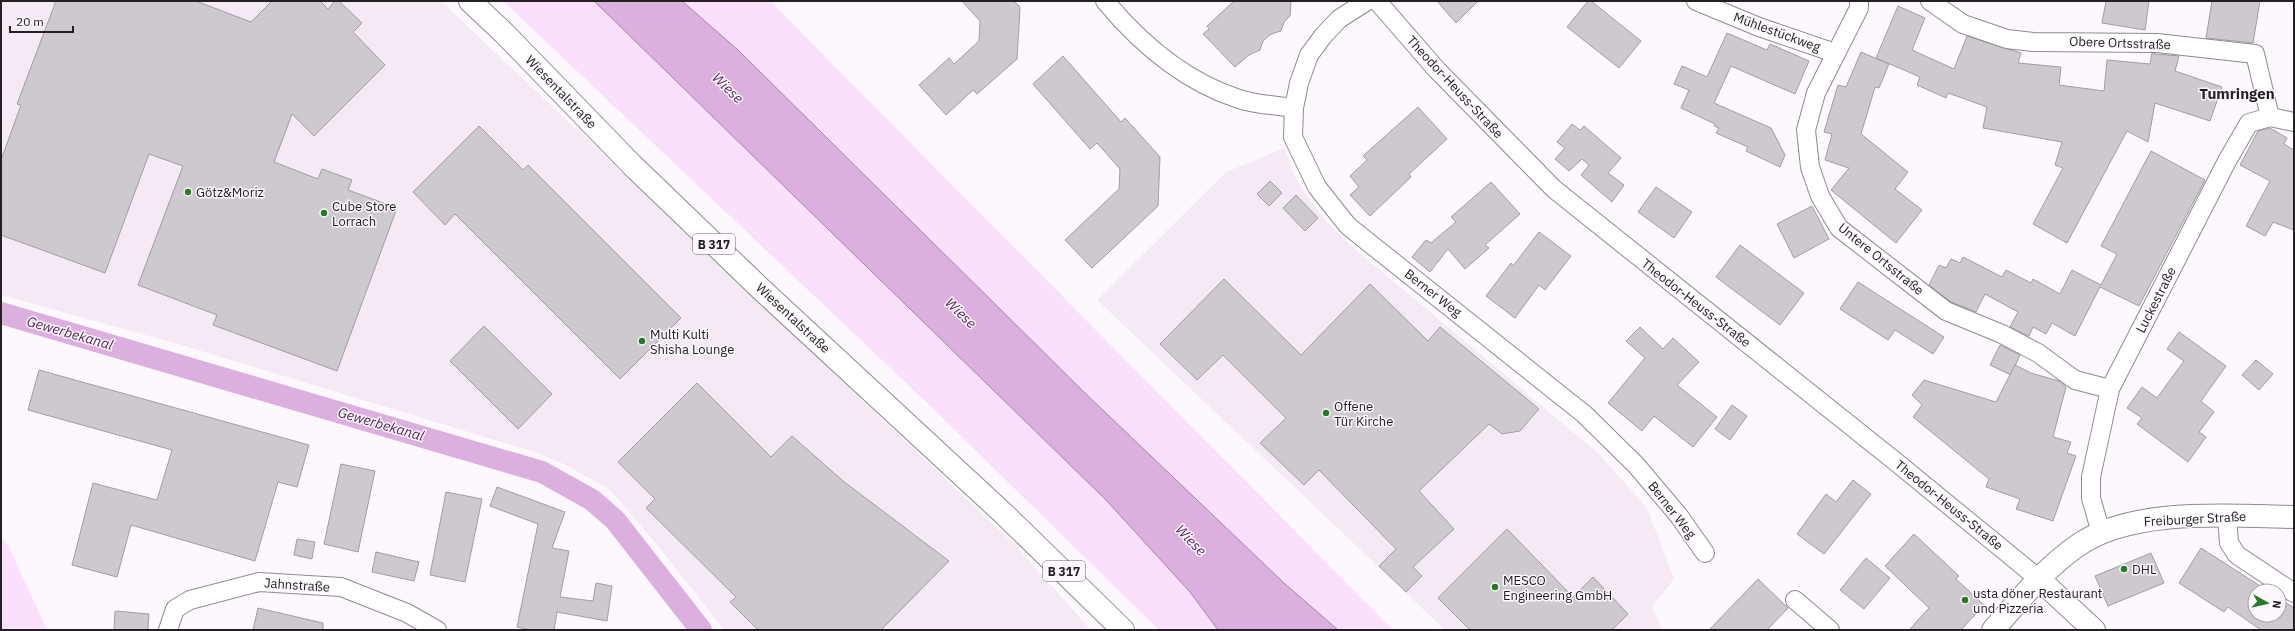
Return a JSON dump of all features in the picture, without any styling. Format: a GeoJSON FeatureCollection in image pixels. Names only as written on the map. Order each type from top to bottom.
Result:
{"type":"FeatureCollection","features":[{"type":"Feature","properties":{"kind":"main road","name":"Wiesentalstraße"},"geometry":{"type":"LineString","coordinates":[[470,1],[505,34],[632,165],[763,291],[1009,519],[1123,630]]}},
{"type":"Feature","properties":{"kind":"main road","name":"Freiburger Straße"},"geometry":{"type":"LineString","coordinates":[[1993,630],[2057,561],[2078,545],[2101,533],[2129,523],[2155,519],[2227,516],[2294,517]]}},
{"type":"Feature","properties":{"kind":"main road"},"geometry":{"type":"LineString","coordinates":[[2039,579],[2094,630]]}},
{"type":"Feature","properties":{"kind":"street"},"geometry":{"type":"LineString","coordinates":[[1105,1],[1146,44],[1188,76],[1214,90],[1241,100],[1294,108]]}},
{"type":"Feature","properties":{"kind":"street","name":"Berner Weg"},"geometry":{"type":"LineString","coordinates":[[1367,1],[1340,19],[1323,36],[1309,56],[1299,83],[1294,108],[1293,137],[1317,187],[1348,226],[1584,414],[1636,465],[1680,516],[1704,553]]}},
{"type":"Feature","properties":{"kind":"street","name":"Theodor-Heuss-Straße"},"geometry":{"type":"LineString","coordinates":[[1377,1],[1437,70],[1554,189],[1896,462],[2039,579]]}},
{"type":"Feature","properties":{"kind":"street","name":"Mühlestückweg"},"geometry":{"type":"LineString","coordinates":[[1696,1],[1759,27],[1835,53]]}},
{"type":"Feature","properties":{"kind":"street","name":"Obere Ortsstraße"},"geometry":{"type":"LineString","coordinates":[[1930,1],[1963,24],[2007,39],[2033,42],[2157,43],[2255,54],[2270,117]]}},
{"type":"Feature","properties":{"kind":"street","name":"Untere Ortsstraße"},"geometry":{"type":"LineString","coordinates":[[1861,3],[1816,93],[1806,130],[1810,167],[1820,196],[1839,228],[1946,311],[2002,334],[2038,353],[2075,380],[2110,389]]}},
{"type":"Feature","properties":{"kind":"street","name":"Luckestraße"},"geometry":{"type":"LineString","coordinates":[[2101,533],[2091,498],[2091,477],[2110,389],[2227,161],[2249,123],[2270,117],[2294,122]]}},
{"type":"Feature","properties":{"kind":"street"},"geometry":{"type":"LineString","coordinates":[[2227,516],[2228,539],[2237,555],[2294,594]]}},
{"type":"Feature","properties":{"kind":"street","name":"Jahnstraße"},"geometry":{"type":"LineString","coordinates":[[168,630],[175,609],[190,600],[259,582],[341,587],[405,621],[438,630]]}},
{"type":"Feature","properties":{"kind":"street"},"geometry":{"type":"LineString","coordinates":[[1795,600],[1830,630]]}},
{"type":"Feature","properties":{"kind":"shaded area"},"geometry":{"type":"Polygon","coordinates":[[[1,1],[441,1],[1017,547],[1091,630],[724,630],[659,547],[610,490],[566,465],[535,452],[185,346],[1,295],[1,1]]]}},
{"type":"Feature","properties":{"kind":"shaded area"},"geometry":{"type":"Polygon","coordinates":[[[503,1],[594,1],[1106,500],[1190,592],[1218,630],[1159,630],[922,398],[503,1]]]}},
{"type":"Feature","properties":{"kind":"shaded area"},"geometry":{"type":"Polygon","coordinates":[[[682,1],[770,1],[1393,630],[1338,630],[1284,583],[1085,393],[738,50],[682,1]]]}},
{"type":"Feature","properties":{"kind":"shaded area"},"geometry":{"type":"Polygon","coordinates":[[[1285,148],[1293,173],[1306,195],[1326,221],[1349,244],[1598,453],[1647,508],[1674,579],[1652,607],[1663,630],[1445,630],[1097,300],[1226,172],[1285,148]]]}},
{"type":"Feature","properties":{"kind":"shaded area"},"geometry":{"type":"Polygon","coordinates":[[[1,538],[8,545],[47,630],[1,630],[1,538]]]}},
{"type":"Feature","properties":{"kind":"water","name":"Wiese"},"geometry":{"type":"Polygon","coordinates":[[[594,1],[682,1],[738,50],[1085,393],[1284,583],[1338,630],[1218,630],[1190,592],[1106,500],[594,1]]]}},
{"type":"Feature","properties":{"kind":"building"},"geometry":{"type":"Polygon","coordinates":[[[56,1],[196,1],[251,22],[272,1],[320,1],[328,9],[335,1],[339,1],[362,23],[353,32],[385,65],[314,136],[292,114],[274,162],[318,179],[322,169],[352,180],[348,190],[397,208],[337,371],[213,325],[217,315],[138,285],[183,166],[149,154],[105,273],[1,235],[1,160],[21,105],[17,104],[56,1]]]}},
{"type":"Feature","properties":{"kind":"building"},"geometry":{"type":"Polygon","coordinates":[[[962,1],[1014,1],[1020,7],[1017,59],[977,94],[973,90],[946,115],[919,85],[949,58],[954,64],[979,41],[980,21],[962,1]]]}},
{"type":"Feature","properties":{"kind":"building"},"geometry":{"type":"Polygon","coordinates":[[[1234,1],[1291,1],[1290,16],[1284,22],[1281,31],[1271,34],[1263,41],[1260,50],[1249,55],[1235,67],[1203,34],[1209,29],[1207,26],[1234,1]]]}},
{"type":"Feature","properties":{"kind":"building"},"geometry":{"type":"Polygon","coordinates":[[[1437,1],[1478,1],[1456,23],[1437,1]]]}},
{"type":"Feature","properties":{"kind":"building"},"geometry":{"type":"Polygon","coordinates":[[[1588,1],[1591,1],[1641,41],[1619,68],[1567,27],[1588,1]]]}},
{"type":"Feature","properties":{"kind":"building"},"geometry":{"type":"Polygon","coordinates":[[[2106,1],[2149,1],[2145,30],[2102,23],[2106,1]]]}},
{"type":"Feature","properties":{"kind":"building"},"geometry":{"type":"Polygon","coordinates":[[[2212,1],[2260,1],[2253,43],[2206,38],[2212,1]]]}},
{"type":"Feature","properties":{"kind":"building"},"geometry":{"type":"Polygon","coordinates":[[[1898,6],[1925,18],[1912,50],[1954,69],[1967,36],[2021,53],[2018,63],[2061,67],[2059,85],[2104,91],[2107,60],[2150,64],[2152,53],[2179,56],[2175,71],[2222,87],[2210,121],[2155,103],[2148,142],[2127,131],[2067,243],[2033,224],[2063,168],[2055,165],[2062,142],[1983,128],[1987,107],[1948,93],[1946,98],[1917,85],[1920,77],[1876,58],[1898,6]]]}},
{"type":"Feature","properties":{"kind":"building"},"geometry":{"type":"Polygon","coordinates":[[[1727,33],[1767,50],[1770,44],[1809,61],[1795,94],[1731,66],[1714,103],[1771,128],[1785,155],[1780,167],[1746,151],[1748,147],[1716,133],[1719,128],[1714,126],[1715,124],[1681,108],[1689,90],[1674,84],[1682,66],[1707,77],[1727,33]]]}},
{"type":"Feature","properties":{"kind":"building"},"geometry":{"type":"Polygon","coordinates":[[[1861,52],[1889,64],[1879,88],[1875,87],[1861,134],[1908,172],[1895,189],[1922,210],[1896,243],[1831,190],[1849,168],[1825,160],[1832,134],[1824,132],[1838,85],[1846,87],[1861,52]]]}},
{"type":"Feature","properties":{"kind":"building"},"geometry":{"type":"Polygon","coordinates":[[[1063,56],[1121,122],[1125,118],[1160,157],[1158,206],[1092,268],[1065,240],[1119,189],[1120,169],[1097,143],[1090,149],[1033,84],[1063,56]]]}},
{"type":"Feature","properties":{"kind":"building"},"geometry":{"type":"Polygon","coordinates":[[[1418,107],[1447,139],[1409,174],[1411,177],[1370,216],[1350,195],[1359,187],[1350,176],[1367,160],[1363,156],[1418,107]]]}},
{"type":"Feature","properties":{"kind":"building"},"geometry":{"type":"Polygon","coordinates":[[[1572,124],[1580,130],[1584,126],[1621,158],[1608,173],[1624,185],[1612,202],[1581,175],[1589,165],[1582,159],[1569,171],[1555,159],[1565,148],[1557,142],[1572,124]]]}},
{"type":"Feature","properties":{"kind":"building"},"geometry":{"type":"Polygon","coordinates":[[[479,126],[523,170],[528,165],[681,318],[620,379],[455,214],[445,225],[413,192],[479,126]]]}},
{"type":"Feature","properties":{"kind":"building"},"geometry":{"type":"Polygon","coordinates":[[[2270,128],[2287,138],[2284,144],[2294,150],[2294,230],[2273,222],[2265,236],[2246,226],[2270,181],[2240,165],[2258,131],[2270,128]]]}},
{"type":"Feature","properties":{"kind":"building"},"geometry":{"type":"Polygon","coordinates":[[[2151,151],[2205,180],[2139,306],[2100,287],[2075,336],[2052,323],[2046,334],[2033,327],[2029,336],[2010,327],[2018,312],[1985,294],[1976,312],[1951,302],[1929,285],[1939,265],[1946,268],[1951,259],[1960,263],[1963,257],[2002,277],[2006,270],[2031,283],[2033,279],[2060,294],[2072,270],[2101,285],[2117,254],[2101,246],[2151,151]]]}},
{"type":"Feature","properties":{"kind":"building"},"geometry":{"type":"Polygon","coordinates":[[[1270,181],[1282,193],[1269,206],[1257,194],[1270,181]]]}},
{"type":"Feature","properties":{"kind":"building"},"geometry":{"type":"Polygon","coordinates":[[[1491,182],[1520,214],[1485,245],[1489,248],[1465,269],[1448,249],[1430,272],[1412,257],[1426,240],[1431,243],[1456,222],[1451,217],[1491,182]]]}},
{"type":"Feature","properties":{"kind":"building"},"geometry":{"type":"Polygon","coordinates":[[[1656,187],[1692,212],[1674,238],[1638,212],[1656,187]]]}},
{"type":"Feature","properties":{"kind":"building"},"geometry":{"type":"Polygon","coordinates":[[[1296,195],[1318,218],[1305,231],[1283,208],[1296,195]]]}},
{"type":"Feature","properties":{"kind":"building"},"geometry":{"type":"Polygon","coordinates":[[[1812,206],[1829,239],[1794,258],[1777,224],[1812,206]]]}},
{"type":"Feature","properties":{"kind":"building"},"geometry":{"type":"Polygon","coordinates":[[[1539,232],[1571,256],[1545,290],[1539,285],[1515,318],[1486,296],[1511,263],[1513,266],[1539,232]]]}},
{"type":"Feature","properties":{"kind":"building"},"geometry":{"type":"Polygon","coordinates":[[[1740,245],[1804,293],[1780,325],[1716,277],[1740,245]]]}},
{"type":"Feature","properties":{"kind":"building"},"geometry":{"type":"Polygon","coordinates":[[[1224,279],[1301,355],[1370,284],[1428,341],[1440,327],[1539,409],[1520,431],[1502,434],[1489,424],[1419,491],[1454,529],[1413,567],[1422,576],[1406,592],[1379,566],[1396,549],[1319,470],[1304,485],[1260,443],[1286,418],[1223,355],[1197,380],[1160,344],[1224,279]]]}},
{"type":"Feature","properties":{"kind":"building"},"geometry":{"type":"Polygon","coordinates":[[[1858,282],[1944,337],[1933,354],[1895,330],[1888,340],[1840,309],[1858,282]]]}},
{"type":"Feature","properties":{"kind":"building"},"geometry":{"type":"Polygon","coordinates":[[[484,326],[552,394],[518,429],[450,361],[484,326]]]}},
{"type":"Feature","properties":{"kind":"building"},"geometry":{"type":"Polygon","coordinates":[[[1640,327],[1663,349],[1673,338],[1699,362],[1677,385],[1717,417],[1693,447],[1654,416],[1642,431],[1608,403],[1645,358],[1626,341],[1640,327]]]}},
{"type":"Feature","properties":{"kind":"building"},"geometry":{"type":"Polygon","coordinates":[[[2179,332],[2226,366],[2201,401],[2214,412],[2199,432],[2206,437],[2188,462],[2137,424],[2142,418],[2127,408],[2142,387],[2157,398],[2184,361],[2167,349],[2179,332]]]}},
{"type":"Feature","properties":{"kind":"building"},"geometry":{"type":"Polygon","coordinates":[[[2000,345],[2020,355],[2011,375],[1990,365],[2000,345]]]}},
{"type":"Feature","properties":{"kind":"building"},"geometry":{"type":"Polygon","coordinates":[[[2256,360],[2273,374],[2259,390],[2242,375],[2256,360]]]}},
{"type":"Feature","properties":{"kind":"building"},"geometry":{"type":"Polygon","coordinates":[[[2015,365],[2031,373],[2059,381],[2066,387],[2053,437],[2071,442],[2067,453],[2076,456],[2053,521],[2016,509],[2020,499],[1986,487],[1989,479],[1913,417],[1922,405],[1912,395],[1924,380],[1996,402],[2015,365]]]}},
{"type":"Feature","properties":{"kind":"building"},"geometry":{"type":"Polygon","coordinates":[[[39,370],[309,445],[297,487],[278,482],[255,561],[131,525],[117,577],[72,565],[93,483],[157,500],[172,450],[28,410],[39,370]]]}},
{"type":"Feature","properties":{"kind":"building"},"geometry":{"type":"Polygon","coordinates":[[[697,383],[771,457],[792,436],[843,481],[949,561],[881,630],[758,630],[730,602],[736,597],[646,508],[655,499],[618,462],[697,383]]]}},
{"type":"Feature","properties":{"kind":"building"},"geometry":{"type":"Polygon","coordinates":[[[1732,405],[1747,416],[1730,440],[1715,429],[1732,405]]]}},
{"type":"Feature","properties":{"kind":"building"},"geometry":{"type":"Polygon","coordinates":[[[341,464],[375,471],[358,552],[324,544],[341,464]]]}},
{"type":"Feature","properties":{"kind":"building"},"geometry":{"type":"Polygon","coordinates":[[[1853,480],[1871,494],[1824,554],[1797,534],[1826,494],[1836,502],[1853,480]]]}},
{"type":"Feature","properties":{"kind":"building"},"geometry":{"type":"Polygon","coordinates":[[[497,487],[565,512],[552,548],[569,551],[560,597],[593,601],[596,583],[612,586],[607,621],[557,612],[554,630],[532,630],[517,627],[538,524],[490,506],[497,487]]]}},
{"type":"Feature","properties":{"kind":"building"},"geometry":{"type":"Polygon","coordinates":[[[446,492],[482,499],[465,582],[430,575],[446,492]]]}},
{"type":"Feature","properties":{"kind":"building"},"geometry":{"type":"Polygon","coordinates":[[[1507,529],[1573,597],[1593,577],[1628,614],[1612,630],[1470,630],[1438,598],[1507,529]]]}},
{"type":"Feature","properties":{"kind":"building"},"geometry":{"type":"Polygon","coordinates":[[[1914,534],[1959,576],[1956,579],[1984,605],[1961,630],[1909,630],[1929,608],[1885,566],[1914,534]]]}},
{"type":"Feature","properties":{"kind":"building"},"geometry":{"type":"Polygon","coordinates":[[[297,539],[315,542],[312,559],[294,555],[297,539]]]}},
{"type":"Feature","properties":{"kind":"building"},"geometry":{"type":"Polygon","coordinates":[[[2201,548],[2256,583],[2247,583],[2247,620],[2228,607],[2224,612],[2179,583],[2201,548]]]}},
{"type":"Feature","properties":{"kind":"building"},"geometry":{"type":"Polygon","coordinates":[[[376,552],[419,562],[414,581],[372,572],[376,552]]]}},
{"type":"Feature","properties":{"kind":"building"},"geometry":{"type":"Polygon","coordinates":[[[2151,553],[2164,583],[2108,606],[2095,576],[2151,553]]]}},
{"type":"Feature","properties":{"kind":"building"},"geometry":{"type":"Polygon","coordinates":[[[1866,558],[1890,578],[1864,609],[1840,590],[1866,558]]]}},
{"type":"Feature","properties":{"kind":"building"},"geometry":{"type":"Polygon","coordinates":[[[1758,579],[1788,608],[1767,630],[1709,630],[1758,579]]]}},
{"type":"Feature","properties":{"kind":"building"},"geometry":{"type":"Polygon","coordinates":[[[2287,603],[2294,608],[2294,630],[2261,630],[2251,623],[2287,623],[2287,603]]]}},
{"type":"Feature","properties":{"kind":"building"},"geometry":{"type":"Polygon","coordinates":[[[258,608],[323,623],[323,630],[253,630],[258,608]]]}},
{"type":"Feature","properties":{"kind":"building"},"geometry":{"type":"Polygon","coordinates":[[[115,611],[149,614],[148,630],[114,630],[115,611]]]}},
{"type":"Feature","properties":{"kind":"waterway","name":"Gewerbekanal"},"geometry":{"type":"LineString","coordinates":[[1,313],[542,472],[592,500],[615,520],[701,630]]}},
{"type":"Feature","properties":{"kind":"place","name":"Götz&Moriz"},"geometry":{"type":"Point","coordinates":[188,192]}},
{"type":"Feature","properties":{"kind":"place","name":"Cube Store Lorrach"},"geometry":{"type":"Point","coordinates":[324,213]}},
{"type":"Feature","properties":{"kind":"place","name":"Multi Kulti Shisha Lounge"},"geometry":{"type":"Point","coordinates":[642,341]}},
{"type":"Feature","properties":{"kind":"place","name":"Offene Tür Kirche"},"geometry":{"type":"Point","coordinates":[1326,413]}},
{"type":"Feature","properties":{"kind":"place","name":"DHL"},"geometry":{"type":"Point","coordinates":[2124,569]}},
{"type":"Feature","properties":{"kind":"place","name":"MESCO Engineering GmbH"},"geometry":{"type":"Point","coordinates":[1495,587]}},
{"type":"Feature","properties":{"kind":"place","name":"usta döner Restaurant und Pizzeria"},"geometry":{"type":"Point","coordinates":[1965,600]}},
{"type":"Feature","properties":{"kind":"district","name":"Tumringen"},"geometry":{"type":"Point","coordinates":[2237,93]}}]}
